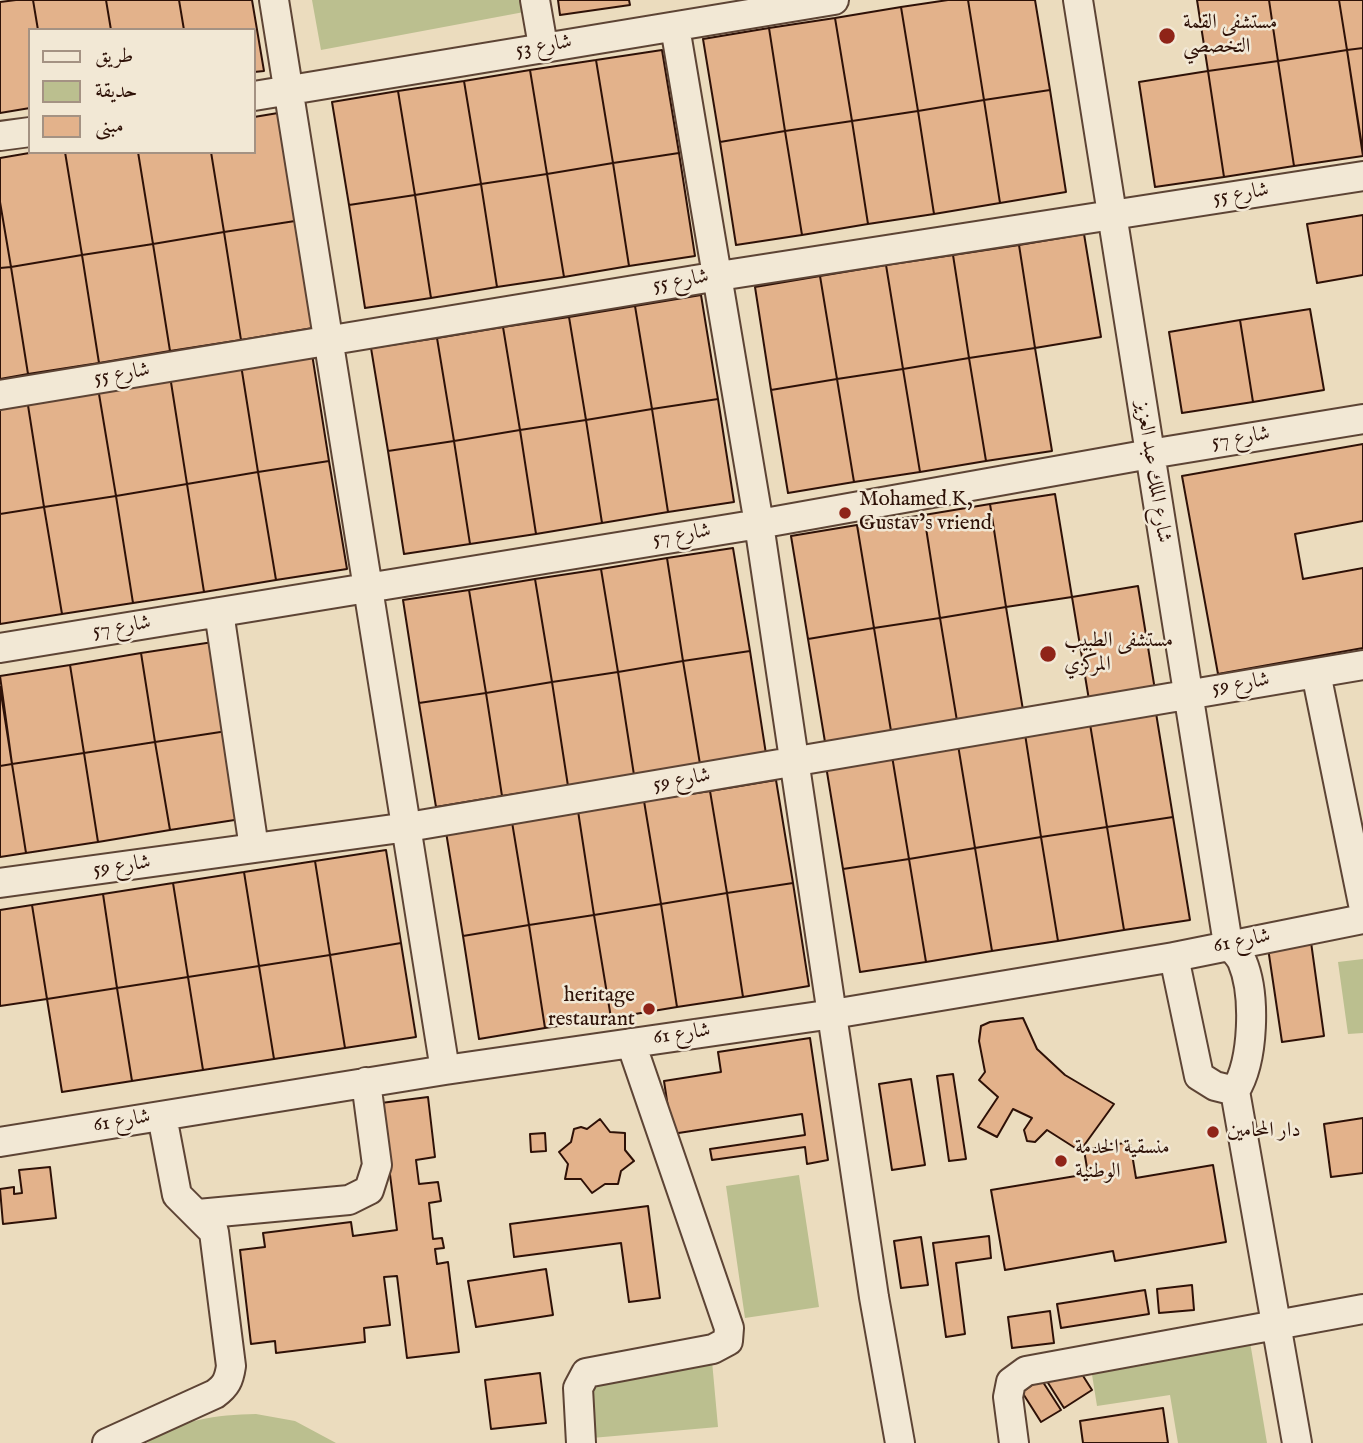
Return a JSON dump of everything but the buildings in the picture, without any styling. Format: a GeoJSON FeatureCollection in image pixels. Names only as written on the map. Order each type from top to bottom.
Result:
{"type":"FeatureCollection","features":[{"type":"Feature","properties":{"kind":"street"},"geometry":{"type":"LineString","coordinates":[[274,0],[445,1070]]}},
{"type":"Feature","properties":{"kind":"street"},"geometry":{"type":"LineString","coordinates":[[535,0],[543,47]]}},
{"type":"Feature","properties":{"kind":"street","name":"شارع 53"},"geometry":{"type":"LineString","coordinates":[[256,96],[834,0]]}},
{"type":"Feature","properties":{"kind":"street","name":"شارع الملك عبد العزيز"},"geometry":{"type":"LineString","coordinates":[[1078,0],[1228,944],[1241,960],[1247,982],[1251,1032],[1243,1078],[1235,1091]]}},
{"type":"Feature","properties":{"kind":"street"},"geometry":{"type":"LineString","coordinates":[[675,26],[759,524],[874,1297],[900,1443]]}},
{"type":"Feature","properties":{"kind":"street"},"geometry":{"type":"LineString","coordinates":[[0,136],[28,131]]}},
{"type":"Feature","properties":{"kind":"street","name":"شارع 55"},"geometry":{"type":"LineString","coordinates":[[0,395],[719,276],[1363,176]]}},
{"type":"Feature","properties":{"kind":"street","name":"شارع 57"},"geometry":{"type":"LineString","coordinates":[[0,648],[759,524],[1363,419]]}},
{"type":"Feature","properties":{"kind":"street"},"geometry":{"type":"LineString","coordinates":[[219,612],[254,848]]}},
{"type":"Feature","properties":{"kind":"street","name":"شارع 59"},"geometry":{"type":"LineString","coordinates":[[0,883],[408,827],[1363,665]]}},
{"type":"Feature","properties":{"kind":"street"},"geometry":{"type":"LineString","coordinates":[[1316,673],[1363,904]]}},
{"type":"Feature","properties":{"kind":"street","name":"شارع 61"},"geometry":{"type":"LineString","coordinates":[[0,1142],[445,1070],[834,1014],[1174,957],[1228,944],[1363,919]]}},
{"type":"Feature","properties":{"kind":"street"},"geometry":{"type":"LineString","coordinates":[[1174,957],[1199,1076],[1215,1086],[1235,1091],[1297,1443]]}},
{"type":"Feature","properties":{"kind":"street"},"geometry":{"type":"LineString","coordinates":[[581,1443],[578,1388],[586,1373],[713,1349],[728,1341],[729,1328],[631,1043]]}},
{"type":"Feature","properties":{"kind":"street"},"geometry":{"type":"LineString","coordinates":[[198,1214],[349,1200],[369,1190],[377,1165],[366,1083]]}},
{"type":"Feature","properties":{"kind":"street"},"geometry":{"type":"LineString","coordinates":[[107,1443],[215,1394],[226,1386],[230,1377],[231,1366],[214,1232],[198,1214],[182,1203],[177,1195],[162,1115]]}},
{"type":"Feature","properties":{"kind":"street"},"geometry":{"type":"LineString","coordinates":[[1014,1443],[1008,1397],[1011,1382],[1026,1371],[1277,1327],[1363,1309]]}},
{"type":"Feature","properties":{"kind":"green space"},"geometry":{"type":"Polygon","coordinates":[[[312,0],[522,0],[524,12],[321,50],[312,0]]]}},
{"type":"Feature","properties":{"kind":"green space"},"geometry":{"type":"Polygon","coordinates":[[[1363,959],[1363,1033],[1348,1034],[1338,962],[1363,959]]]}},
{"type":"Feature","properties":{"kind":"green space"},"geometry":{"type":"Polygon","coordinates":[[[799,1175],[819,1307],[745,1318],[726,1186],[799,1175]]]}},
{"type":"Feature","properties":{"kind":"green space"},"geometry":{"type":"Polygon","coordinates":[[[1249,1336],[1267,1443],[1178,1443],[1170,1395],[1097,1406],[1090,1362],[1249,1336]]]}},
{"type":"Feature","properties":{"kind":"green space"},"geometry":{"type":"Polygon","coordinates":[[[712,1361],[718,1427],[580,1439],[574,1373],[712,1361]]]}},
{"type":"Feature","properties":{"kind":"green space"},"geometry":{"type":"Polygon","coordinates":[[[256,1414],[295,1421],[336,1443],[147,1443],[172,1428],[199,1420],[256,1414]]]}},
{"type":"Feature","properties":{"kind":"place","name":"مستشفى القمة التخصصي"},"geometry":{"type":"Point","coordinates":[1167,36]}},
{"type":"Feature","properties":{"kind":"place","name":"Mohamed K, Gustav’s vriend"},"geometry":{"type":"Point","coordinates":[845,513]}},
{"type":"Feature","properties":{"kind":"place","name":"مستشفى الطبيب المركزي"},"geometry":{"type":"Point","coordinates":[1048,654]}},
{"type":"Feature","properties":{"kind":"place","name":"heritage restaurant"},"geometry":{"type":"Point","coordinates":[649,1009]}},
{"type":"Feature","properties":{"kind":"place","name":"دار المحامين"},"geometry":{"type":"Point","coordinates":[1213,1132]}},
{"type":"Feature","properties":{"kind":"place","name":"منسقية الخدمة الوطنية"},"geometry":{"type":"Point","coordinates":[1061,1161]}}]}
